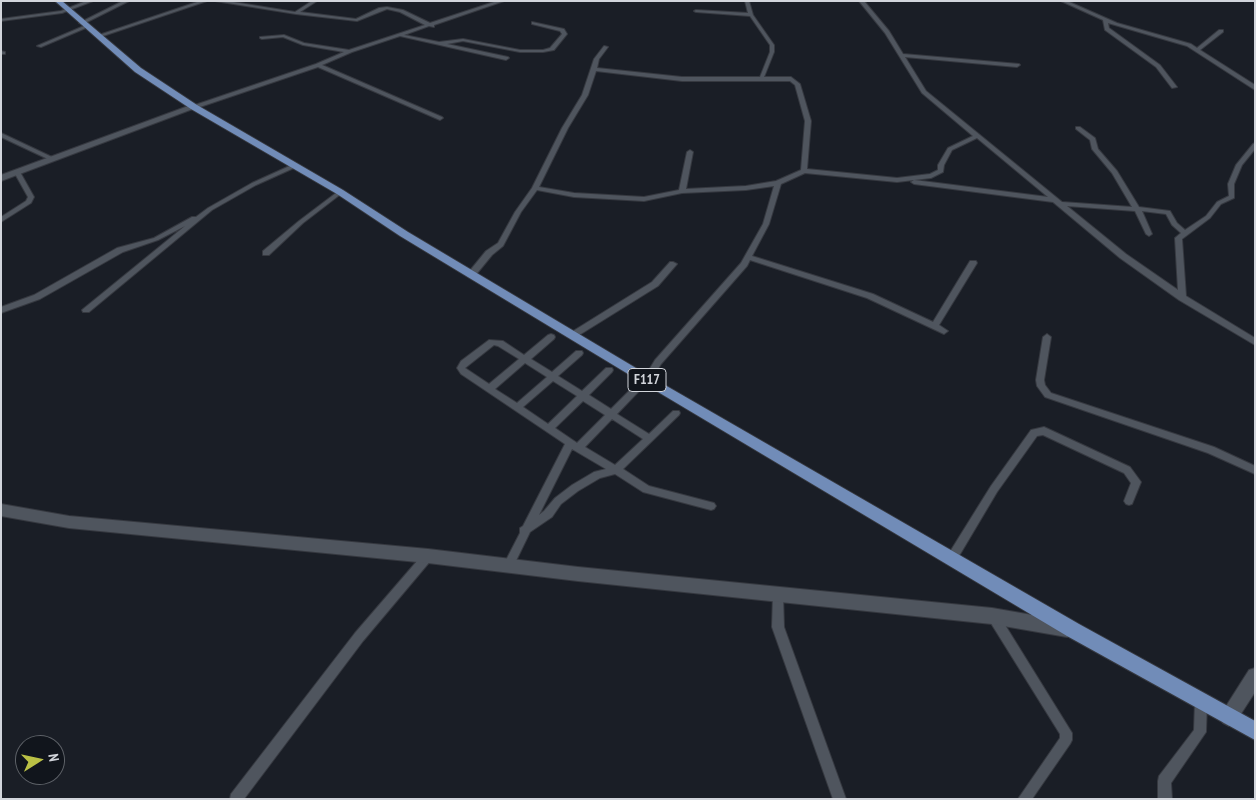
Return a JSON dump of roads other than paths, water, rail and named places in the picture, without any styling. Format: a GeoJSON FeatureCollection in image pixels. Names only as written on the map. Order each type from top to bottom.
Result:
{"type":"FeatureCollection","features":[{"type":"Feature","properties":{"kind":"main road","name":"F117"},"geometry":{"type":"LineString","coordinates":[[58,1],[138,70],[194,107],[340,192],[404,234],[572,336],[1073,630],[1255,731]]}},
{"type":"Feature","properties":{"kind":"street"},"geometry":{"type":"LineString","coordinates":[[1,20],[68,10],[92,1]]}},
{"type":"Feature","properties":{"kind":"street"},"geometry":{"type":"LineString","coordinates":[[39,46],[84,25],[128,1]]}},
{"type":"Feature","properties":{"kind":"street"},"geometry":{"type":"LineString","coordinates":[[98,36],[206,1]]}},
{"type":"Feature","properties":{"kind":"street"},"geometry":{"type":"LineString","coordinates":[[218,1],[357,20],[387,8],[401,11],[432,26]]}},
{"type":"Feature","properties":{"kind":"street"},"geometry":{"type":"LineString","coordinates":[[296,13],[315,1]]}},
{"type":"Feature","properties":{"kind":"street"},"geometry":{"type":"LineString","coordinates":[[1,178],[194,107],[318,65],[350,51],[402,36],[502,1]]}},
{"type":"Feature","properties":{"kind":"street"},"geometry":{"type":"LineString","coordinates":[[747,1],[751,15],[772,45],[772,52],[762,77]]}},
{"type":"Feature","properties":{"kind":"street"},"geometry":{"type":"LineString","coordinates":[[861,1],[888,32],[900,55],[924,92],[1122,256],[1182,298],[1255,342]]}},
{"type":"Feature","properties":{"kind":"street"},"geometry":{"type":"LineString","coordinates":[[1063,1],[1105,20],[1197,50],[1255,88]]}},
{"type":"Feature","properties":{"kind":"street"},"geometry":{"type":"LineString","coordinates":[[696,11],[751,15]]}},
{"type":"Feature","properties":{"kind":"street"},"geometry":{"type":"LineString","coordinates":[[1105,20],[1108,29],[1158,66],[1174,87]]}},
{"type":"Feature","properties":{"kind":"street"},"geometry":{"type":"LineString","coordinates":[[438,44],[462,40],[520,51],[543,51],[552,49],[565,34],[562,30],[534,23]]}},
{"type":"Feature","properties":{"kind":"street"},"geometry":{"type":"LineString","coordinates":[[1197,50],[1221,31]]}},
{"type":"Feature","properties":{"kind":"street"},"geometry":{"type":"LineString","coordinates":[[262,38],[284,36],[303,44],[350,51]]}},
{"type":"Feature","properties":{"kind":"street"},"geometry":{"type":"LineString","coordinates":[[402,36],[506,58]]}},
{"type":"Feature","properties":{"kind":"street"},"geometry":{"type":"LineString","coordinates":[[471,274],[489,253],[501,244],[518,212],[535,188],[565,128],[585,95],[597,59],[606,47]]}},
{"type":"Feature","properties":{"kind":"street"},"geometry":{"type":"LineString","coordinates":[[900,55],[1018,65]]}},
{"type":"Feature","properties":{"kind":"street"},"geometry":{"type":"LineString","coordinates":[[318,65],[440,118]]}},
{"type":"Feature","properties":{"kind":"street"},"geometry":{"type":"LineString","coordinates":[[594,69],[682,79],[762,77],[791,79],[797,84],[808,120],[804,171]]}},
{"type":"Feature","properties":{"kind":"street"},"geometry":{"type":"LineString","coordinates":[[1247,84],[1255,83]]}},
{"type":"Feature","properties":{"kind":"street"},"geometry":{"type":"LineString","coordinates":[[1078,128],[1093,139],[1095,149],[1116,172],[1149,234]]}},
{"type":"Feature","properties":{"kind":"street"},"geometry":{"type":"LineString","coordinates":[[1,135],[52,159]]}},
{"type":"Feature","properties":{"kind":"street"},"geometry":{"type":"LineString","coordinates":[[897,180],[931,176],[941,171],[941,165],[950,149],[977,136]]}},
{"type":"Feature","properties":{"kind":"street"},"geometry":{"type":"LineString","coordinates":[[1182,298],[1178,238],[1208,217],[1219,203],[1232,197],[1231,184],[1239,165],[1255,145]]}},
{"type":"Feature","properties":{"kind":"street"},"geometry":{"type":"LineString","coordinates":[[682,191],[690,152]]}},
{"type":"Feature","properties":{"kind":"street"},"geometry":{"type":"LineString","coordinates":[[86,310],[206,213],[234,194],[294,166]]}},
{"type":"Feature","properties":{"kind":"street"},"geometry":{"type":"LineString","coordinates":[[535,188],[574,195],[644,199],[682,191],[746,188],[778,182],[804,171],[897,180],[1057,202],[1168,212],[1174,224],[1185,233]]}},
{"type":"Feature","properties":{"kind":"street"},"geometry":{"type":"LineString","coordinates":[[1,220],[29,202],[31,197],[17,172]]}},
{"type":"Feature","properties":{"kind":"street"},"geometry":{"type":"LineString","coordinates":[[647,380],[658,362],[748,257],[766,224],[778,182]]}},
{"type":"Feature","properties":{"kind":"street"},"geometry":{"type":"LineString","coordinates":[[266,253],[340,192]]}},
{"type":"Feature","properties":{"kind":"street"},"geometry":{"type":"LineString","coordinates":[[1,310],[37,297],[120,250],[156,239],[206,213]]}},
{"type":"Feature","properties":{"kind":"street"},"geometry":{"type":"LineString","coordinates":[[748,257],[870,296],[944,331]]}},
{"type":"Feature","properties":{"kind":"street"},"geometry":{"type":"LineString","coordinates":[[934,327],[973,263]]}},
{"type":"Feature","properties":{"kind":"street"},"geometry":{"type":"LineString","coordinates":[[572,336],[655,284],[673,264]]}},
{"type":"Feature","properties":{"kind":"street"},"geometry":{"type":"LineString","coordinates":[[489,389],[551,337]]}},
{"type":"Feature","properties":{"kind":"street"},"geometry":{"type":"LineString","coordinates":[[1047,337],[1040,380],[1041,386],[1048,395],[1211,450],[1255,470]]}},
{"type":"Feature","properties":{"kind":"street"},"geometry":{"type":"LineString","coordinates":[[650,439],[496,341],[464,363],[461,368],[464,372],[517,408],[646,489],[711,506]]}},
{"type":"Feature","properties":{"kind":"street"},"geometry":{"type":"LineString","coordinates":[[517,408],[579,353]]}},
{"type":"Feature","properties":{"kind":"street"},"geometry":{"type":"LineString","coordinates":[[548,428],[609,370]]}},
{"type":"Feature","properties":{"kind":"street"},"geometry":{"type":"LineString","coordinates":[[508,564],[524,531],[574,445],[636,390]]}},
{"type":"Feature","properties":{"kind":"street"},"geometry":{"type":"LineString","coordinates":[[524,531],[548,514],[558,501],[575,488],[597,475],[616,470],[676,413]]}},
{"type":"Feature","properties":{"kind":"street"},"geometry":{"type":"LineString","coordinates":[[952,558],[994,489],[1034,433],[1044,431],[1127,470],[1136,482],[1129,501]]}},
{"type":"Feature","properties":{"kind":"street"},"geometry":{"type":"LineString","coordinates":[[1,510],[69,522],[508,564],[578,574],[992,616],[1073,630]]}},
{"type":"Feature","properties":{"kind":"street"},"geometry":{"type":"LineString","coordinates":[[236,799],[359,637],[428,556]]}},
{"type":"Feature","properties":{"kind":"street"},"geometry":{"type":"LineString","coordinates":[[778,594],[778,627],[840,799]]}},
{"type":"Feature","properties":{"kind":"street"},"geometry":{"type":"LineString","coordinates":[[992,616],[1066,733],[1066,740],[1024,799]]}},
{"type":"Feature","properties":{"kind":"street"},"geometry":{"type":"LineString","coordinates":[[1229,717],[1255,676]]}},
{"type":"Feature","properties":{"kind":"street"},"geometry":{"type":"LineString","coordinates":[[1165,799],[1164,781],[1200,732],[1201,701]]}}]}
